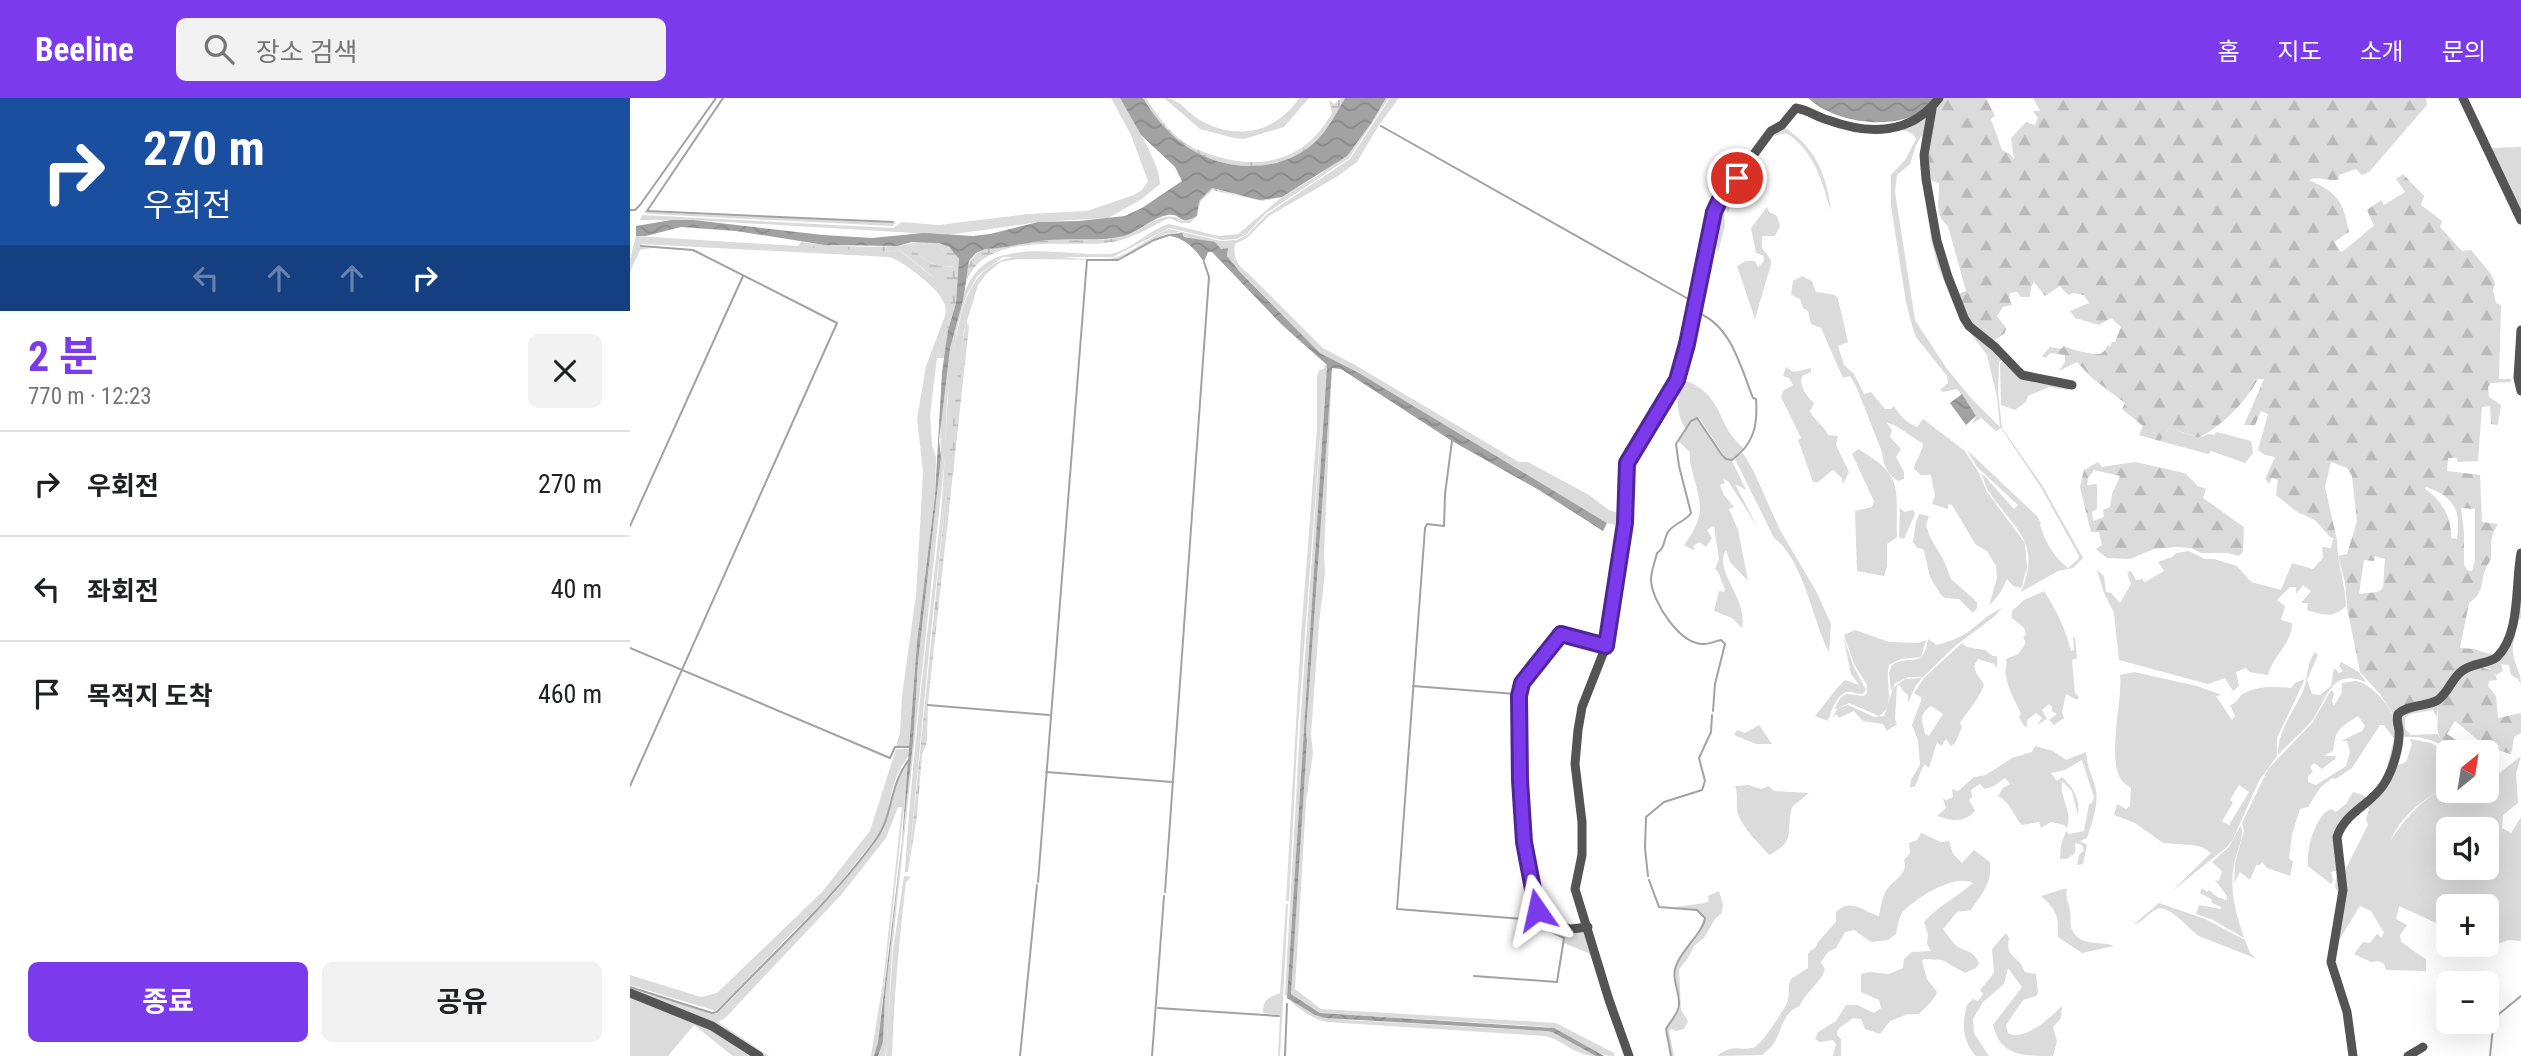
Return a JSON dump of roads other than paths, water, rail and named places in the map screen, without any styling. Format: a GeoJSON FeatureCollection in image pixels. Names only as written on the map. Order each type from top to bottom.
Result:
{"type":"FeatureCollection","features":[{"type":"Feature","properties":{"kind":"street"},"geometry":{"type":"LineString","coordinates":[[1629,1056],[1575,889],[1583,855],[1575,764],[1582,707],[1606,646],[1625,523],[1627,463],[1677,380],[1717,204],[1771,131],[1782,125],[1797,108],[1848,126],[1885,129],[1913,122],[1924,116],[1939,98]]}},
{"type":"Feature","properties":{"kind":"street"},"geometry":{"type":"LineString","coordinates":[[2463,98],[2521,220]]}},
{"type":"Feature","properties":{"kind":"street"},"geometry":{"type":"LineString","coordinates":[[1933,107],[1924,155],[1926,179],[1937,241],[1964,318],[1969,326],[1995,347],[2022,375],[2072,385]]}},
{"type":"Feature","properties":{"kind":"street"},"geometry":{"type":"LineString","coordinates":[[2521,330],[2518,377],[2521,391]]}},
{"type":"Feature","properties":{"kind":"street"},"geometry":{"type":"LineString","coordinates":[[2353,1056],[2347,1012],[2331,962],[2343,890],[2337,837],[2339,830],[2346,819],[2379,792],[2386,781],[2398,739],[2398,714],[2438,700],[2461,671],[2492,660],[2504,648],[2515,613],[2521,553]]}},
{"type":"Feature","properties":{"kind":"street"},"geometry":{"type":"LineString","coordinates":[[1588,927],[1571,929],[1545,923],[1537,910],[1524,842],[1520,788],[1519,696],[1522,683],[1536,669],[1559,635],[1606,646]]}},
{"type":"Feature","properties":{"kind":"street"},"geometry":{"type":"LineString","coordinates":[[630,993],[704,1021],[759,1056]]}},
{"type":"Feature","properties":{"kind":"street"},"geometry":{"type":"LineString","coordinates":[[2408,1056],[2423,1047]]}},
{"type":"Feature","properties":{"kind":"water"},"geometry":{"type":"Polygon","coordinates":[[[1120,98],[1143,98],[1167,130],[1192,150],[1227,164],[1246,166],[1283,161],[1300,153],[1324,132],[1345,98],[1386,98],[1347,156],[1282,197],[1260,200],[1212,188],[1199,201],[1197,216],[1191,219],[1183,220],[1173,215],[1162,216],[1130,234],[1115,238],[1049,240],[985,249],[976,253],[969,261],[963,300],[950,348],[939,440],[941,458],[918,662],[913,743],[885,997],[883,1042],[878,1056],[874,1056],[878,1042],[902,841],[917,642],[935,496],[942,372],[948,330],[956,303],[959,259],[949,247],[939,243],[912,242],[898,246],[825,245],[736,231],[681,227],[636,236],[636,226],[671,220],[694,220],[872,238],[923,233],[973,236],[1038,222],[1125,216],[1182,181],[1175,167],[1141,135],[1120,98]]]}},
{"type":"Feature","properties":{"kind":"water"},"geometry":{"type":"Polygon","coordinates":[[[1808,98],[1934,98],[1922,110],[1908,118],[1869,122],[1829,112],[1808,98]]]}},
{"type":"Feature","properties":{"kind":"water"},"geometry":{"type":"Polygon","coordinates":[[[1182,233],[1184,237],[1215,242],[1221,249],[1228,248],[1227,256],[1240,272],[1320,353],[1359,373],[1607,523],[1603,531],[1539,490],[1452,441],[1341,369],[1332,368],[1306,732],[1291,994],[1320,1013],[1554,1028],[1604,1056],[1596,1056],[1552,1032],[1325,1018],[1287,998],[1327,365],[1281,324],[1212,252],[1208,252],[1204,262],[1190,245],[1169,234],[1182,233]]]}},
{"type":"Feature","properties":{"kind":"water"},"geometry":{"type":"Polygon","coordinates":[[[1962,394],[1976,416],[1966,425],[1950,403],[1962,394]]]}},
{"type":"Feature","properties":{"kind":"waterway"},"geometry":{"type":"LineString","coordinates":[[630,210],[635,210],[640,205],[716,98]]}},
{"type":"Feature","properties":{"kind":"waterway"},"geometry":{"type":"LineString","coordinates":[[723,98],[647,211],[893,222]]}},
{"type":"Feature","properties":{"kind":"waterway"},"geometry":{"type":"LineString","coordinates":[[1381,126],[1692,301]]}},
{"type":"Feature","properties":{"kind":"waterway"},"geometry":{"type":"LineString","coordinates":[[1038,882],[1087,260],[1118,260],[1154,240],[1169,235]]}},
{"type":"Feature","properties":{"kind":"waterway"},"geometry":{"type":"LineString","coordinates":[[630,786],[837,323],[693,250],[641,246]]}},
{"type":"Feature","properties":{"kind":"waterway"},"geometry":{"type":"LineString","coordinates":[[1165,892],[1209,277],[1204,262]]}},
{"type":"Feature","properties":{"kind":"waterway"},"geometry":{"type":"LineString","coordinates":[[630,526],[743,276]]}},
{"type":"Feature","properties":{"kind":"waterway"},"geometry":{"type":"LineString","coordinates":[[1698,313],[1719,327],[1727,337],[1753,398],[1756,399],[1755,426],[1750,441],[1732,460],[1722,455],[1697,418],[1691,421],[1676,444],[1691,513],[1668,532],[1657,553],[1651,580],[1662,610],[1686,638],[1706,644],[1721,640],[1725,644],[1715,684],[1713,711]]}},
{"type":"Feature","properties":{"kind":"waterway"},"geometry":{"type":"LineString","coordinates":[[1452,441],[1444,526],[1427,524],[1425,528],[1397,909],[1537,920]]}},
{"type":"Feature","properties":{"kind":"waterway"},"geometry":{"type":"LineString","coordinates":[[630,648],[890,758],[895,747],[909,747]]}},
{"type":"Feature","properties":{"kind":"waterway"},"geometry":{"type":"LineString","coordinates":[[1413,686],[1516,694]]}},
{"type":"Feature","properties":{"kind":"waterway"},"geometry":{"type":"LineString","coordinates":[[928,705],[1049,715]]}},
{"type":"Feature","properties":{"kind":"waterway"},"geometry":{"type":"LineString","coordinates":[[1648,876],[1646,817],[1664,802],[1702,790],[1705,781],[1699,758],[1711,732],[1712,715]]}},
{"type":"Feature","properties":{"kind":"waterway"},"geometry":{"type":"LineString","coordinates":[[630,987],[712,1013],[717,1012],[859,862],[882,829],[898,778],[909,760]]}},
{"type":"Feature","properties":{"kind":"waterway"},"geometry":{"type":"LineString","coordinates":[[1046,772],[1172,782]]}},
{"type":"Feature","properties":{"kind":"waterway"},"geometry":{"type":"LineString","coordinates":[[1649,880],[1659,907],[1697,910],[1705,918],[1675,971],[1679,1005],[1676,1015],[1666,1029],[1671,1056]]}},
{"type":"Feature","properties":{"kind":"waterway"},"geometry":{"type":"LineString","coordinates":[[1020,1056],[1037,885]]}},
{"type":"Feature","properties":{"kind":"waterway"},"geometry":{"type":"LineString","coordinates":[[1152,1056],[1164,896]]}},
{"type":"Feature","properties":{"kind":"waterway"},"geometry":{"type":"LineString","coordinates":[[1474,976],[1557,982],[1564,938],[1540,926]]}},
{"type":"Feature","properties":{"kind":"waterway"},"geometry":{"type":"LineString","coordinates":[[2490,1056],[2494,1018],[2521,996]]}},
{"type":"Feature","properties":{"kind":"waterway"},"geometry":{"type":"LineString","coordinates":[[1285,1056],[1287,1004]]}},
{"type":"Feature","properties":{"kind":"waterway"},"geometry":{"type":"LineString","coordinates":[[1158,1008],[1279,1016]]}}]}
